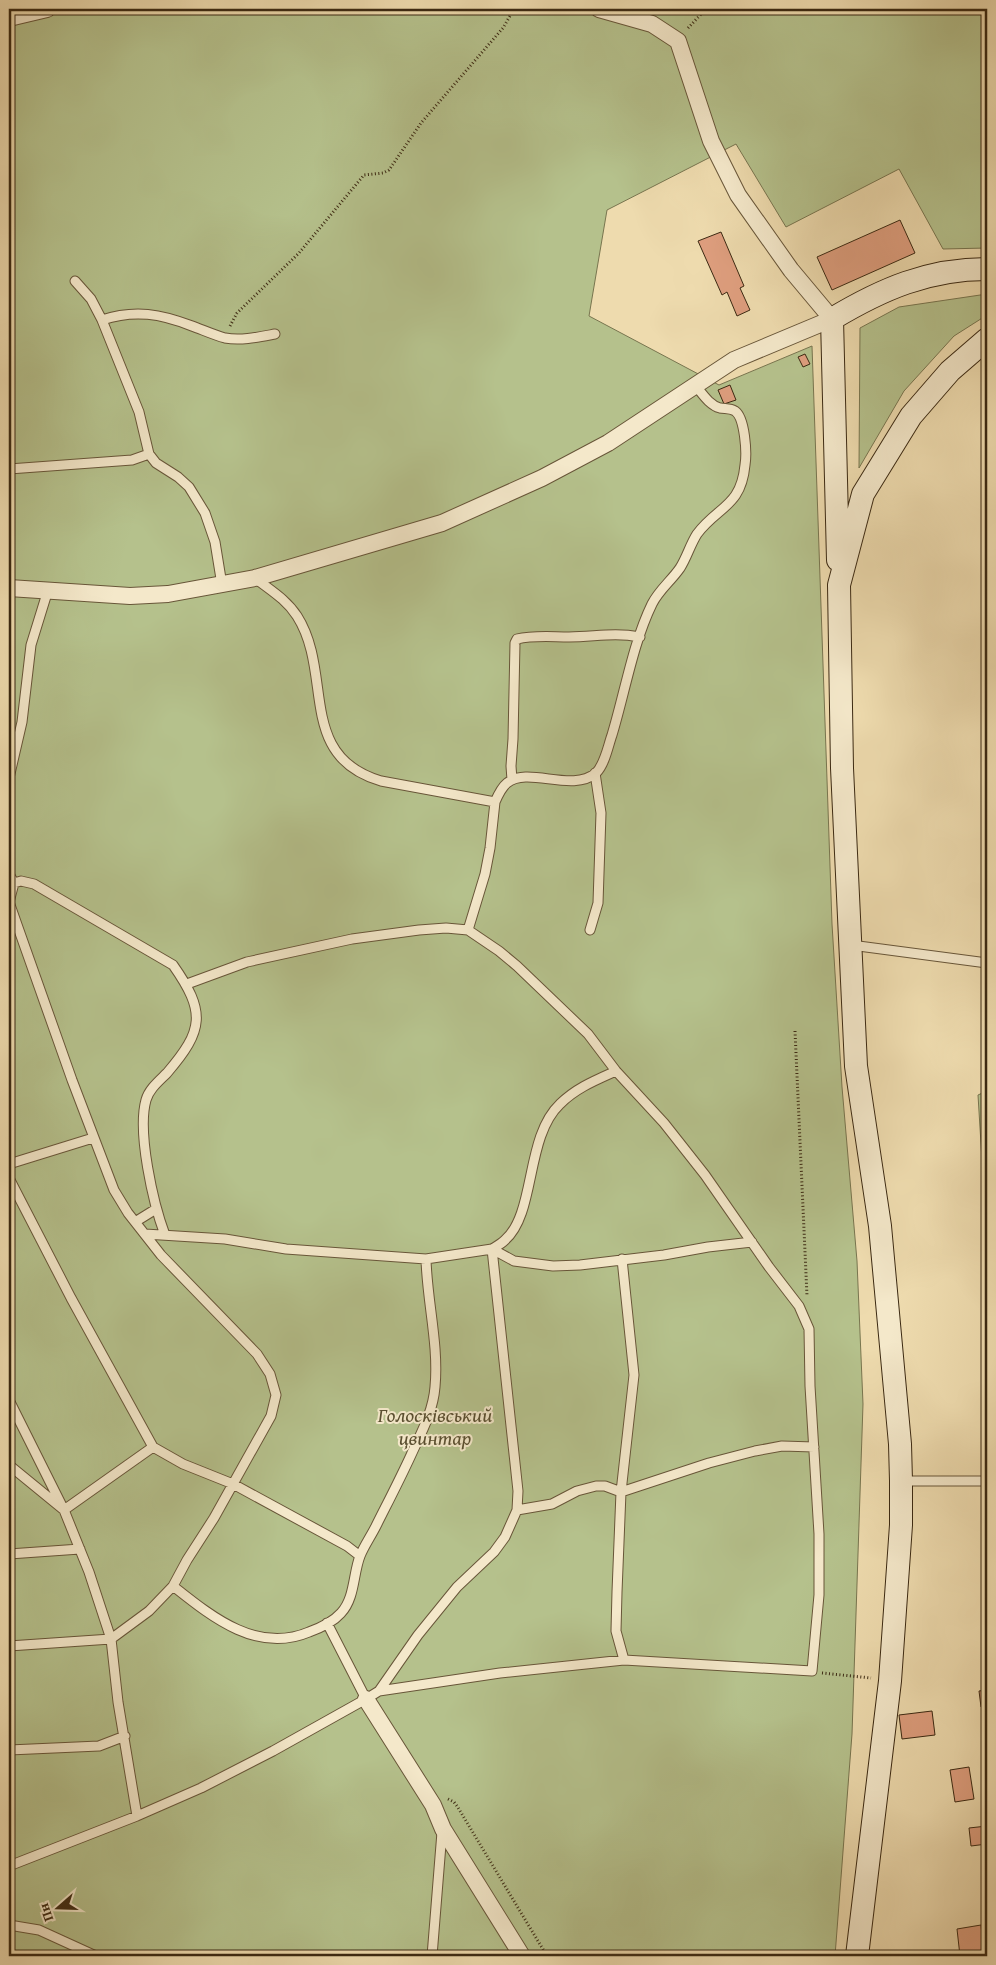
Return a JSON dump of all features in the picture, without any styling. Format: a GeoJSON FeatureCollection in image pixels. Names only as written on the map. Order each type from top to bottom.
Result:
{"type":"FeatureCollection","features":[{"type":"Feature","properties":{"kind":"street"},"geometry":{"type":"LineString","coordinates":[[9,18],[46,9]]}},
{"type":"Feature","properties":{"kind":"street"},"geometry":{"type":"LineString","coordinates":[[599,9],[652,24],[678,41],[711,141],[738,195],[791,270],[832,319],[842,768],[856,1066],[880,1226],[900,1444],[901,1481],[901,1525],[890,1681],[857,1956]]}},
{"type":"Feature","properties":{"kind":"street"},"geometry":{"type":"LineString","coordinates":[[9,588],[130,596],[168,594],[255,578],[442,523],[542,478],[608,443],[734,360],[832,319],[873,296],[906,282],[967,269],[987,269]]}},
{"type":"Feature","properties":{"kind":"street"},"geometry":{"type":"LineString","coordinates":[[839,585],[864,494],[911,416],[950,371],[987,339]]}},
{"type":"Feature","properties":{"kind":"street"},"geometry":{"type":"LineString","coordinates":[[373,1695],[433,1805],[443,1829],[522,1956]]}},
{"type":"Feature","properties":{"kind":"lane"},"geometry":{"type":"LineString","coordinates":[[75,281],[91,299],[102,320],[139,412],[148,454],[156,463],[178,477],[198,499],[212,530],[222,585]]}},
{"type":"Feature","properties":{"kind":"lane"},"geometry":{"type":"LineString","coordinates":[[102,320],[125,313],[162,316],[224,337],[246,338],[275,334]]}},
{"type":"Feature","properties":{"kind":"lane"},"geometry":{"type":"LineString","coordinates":[[590,930],[598,902],[600,813],[595,774],[609,745],[640,637],[653,603],[661,589],[678,571],[697,535],[736,497],[743,482],[746,464],[745,439],[738,413],[714,405],[695,385]]}},
{"type":"Feature","properties":{"kind":"lane"},"geometry":{"type":"LineString","coordinates":[[9,469],[132,460],[148,454]]}},
{"type":"Feature","properties":{"kind":"lane"},"geometry":{"type":"LineString","coordinates":[[255,578],[286,601],[297,617],[306,636],[329,741],[338,756],[365,777],[382,782],[495,802]]}},
{"type":"Feature","properties":{"kind":"lane"},"geometry":{"type":"LineString","coordinates":[[9,778],[22,722],[31,646],[48,590]]}},
{"type":"Feature","properties":{"kind":"lane"},"geometry":{"type":"LineString","coordinates":[[512,780],[515,643],[517,639],[525,637],[571,637],[614,633],[640,637]]}},
{"type":"Feature","properties":{"kind":"lane"},"geometry":{"type":"LineString","coordinates":[[468,930],[485,874],[495,802],[502,788],[512,780],[528,777],[570,780],[595,774]]}},
{"type":"Feature","properties":{"kind":"lane"},"geometry":{"type":"LineString","coordinates":[[9,1646],[111,1640],[149,1611],[173,1586],[233,1484],[271,1416],[276,1395],[274,1385],[257,1354],[176,1272],[135,1222],[114,1190],[93,1138],[9,902],[11,879],[34,884],[173,965],[186,984],[194,1001],[198,1022],[184,1051],[150,1091],[146,1099],[143,1115],[150,1178],[156,1209],[165,1235]]}},
{"type":"Feature","properties":{"kind":"lane"},"geometry":{"type":"LineString","coordinates":[[9,1866],[137,1816],[201,1788],[273,1751],[373,1695],[500,1673],[624,1660],[812,1671],[819,1595],[819,1534],[810,1386],[809,1329],[799,1306],[711,1182],[664,1122],[616,1072],[588,1034],[505,956],[468,930],[446,928],[352,938],[247,962],[186,984]]}},
{"type":"Feature","properties":{"kind":"lane"},"geometry":{"type":"LineString","coordinates":[[851,945],[987,963]]}},
{"type":"Feature","properties":{"kind":"lane"},"geometry":{"type":"LineString","coordinates":[[145,1234],[225,1238],[286,1249],[426,1259],[492,1249],[506,1240],[514,1228],[521,1211],[540,1138],[551,1114],[560,1104],[584,1086],[616,1072]]}},
{"type":"Feature","properties":{"kind":"lane"},"geometry":{"type":"LineString","coordinates":[[9,1164],[93,1138]]}},
{"type":"Feature","properties":{"kind":"lane"},"geometry":{"type":"LineString","coordinates":[[9,1178],[76,1307],[153,1448],[183,1464],[233,1484],[347,1546],[360,1556]]}},
{"type":"Feature","properties":{"kind":"lane"},"geometry":{"type":"LineString","coordinates":[[135,1222],[156,1209]]}},
{"type":"Feature","properties":{"kind":"lane"},"geometry":{"type":"LineString","coordinates":[[492,1249],[514,1261],[534,1265],[580,1265],[752,1242]]}},
{"type":"Feature","properties":{"kind":"lane"},"geometry":{"type":"LineString","coordinates":[[373,1695],[457,1587],[494,1552],[513,1522],[518,1491],[517,1470],[492,1249]]}},
{"type":"Feature","properties":{"kind":"lane"},"geometry":{"type":"LineString","coordinates":[[173,1586],[206,1612],[230,1627],[253,1636],[272,1639],[289,1638],[304,1634],[327,1623],[341,1613],[350,1599],[360,1556],[393,1494],[430,1412],[435,1387],[435,1357],[426,1286],[426,1259]]}},
{"type":"Feature","properties":{"kind":"lane"},"geometry":{"type":"LineString","coordinates":[[622,1259],[634,1375],[621,1492],[616,1620],[618,1641],[624,1660]]}},
{"type":"Feature","properties":{"kind":"lane"},"geometry":{"type":"LineString","coordinates":[[9,1400],[64,1510],[80,1549],[111,1640],[118,1702],[137,1816]]}},
{"type":"Feature","properties":{"kind":"lane"},"geometry":{"type":"LineString","coordinates":[[516,1510],[552,1504],[577,1491],[596,1486],[605,1486],[621,1492],[709,1463],[755,1451],[782,1446],[814,1447]]}},
{"type":"Feature","properties":{"kind":"lane"},"geometry":{"type":"LineString","coordinates":[[64,1510],[153,1448]]}},
{"type":"Feature","properties":{"kind":"lane"},"geometry":{"type":"LineString","coordinates":[[9,1465],[64,1510]]}},
{"type":"Feature","properties":{"kind":"lane"},"geometry":{"type":"LineString","coordinates":[[901,1481],[987,1481]]}},
{"type":"Feature","properties":{"kind":"lane"},"geometry":{"type":"LineString","coordinates":[[9,1554],[80,1549]]}},
{"type":"Feature","properties":{"kind":"lane"},"geometry":{"type":"LineString","coordinates":[[327,1623],[373,1695]]}},
{"type":"Feature","properties":{"kind":"lane"},"geometry":{"type":"LineString","coordinates":[[9,1750],[99,1746],[125,1736]]}},
{"type":"Feature","properties":{"kind":"lane"},"geometry":{"type":"LineString","coordinates":[[432,1956],[443,1829]]}},
{"type":"Feature","properties":{"kind":"lane"},"geometry":{"type":"LineString","coordinates":[[9,1925],[38,1930],[96,1956]]}},
{"type":"Feature","properties":{"kind":"path"},"geometry":{"type":"LineString","coordinates":[[224,337],[237,313],[299,253],[364,175],[383,173],[389,170],[427,115],[503,28],[514,9]]}},
{"type":"Feature","properties":{"kind":"path"},"geometry":{"type":"LineString","coordinates":[[678,41],[706,9]]}},
{"type":"Feature","properties":{"kind":"path"},"geometry":{"type":"LineString","coordinates":[[796,1031],[808,1299]]}},
{"type":"Feature","properties":{"kind":"path"},"geometry":{"type":"LineString","coordinates":[[812,1671],[872,1678]]}},
{"type":"Feature","properties":{"kind":"path"},"geometry":{"type":"LineString","coordinates":[[433,1805],[446,1799],[451,1800],[458,1806],[547,1956]]}},
{"type":"Feature","properties":{"kind":"green space","name":"Голосківський цвинтар"},"geometry":{"type":"Polygon","coordinates":[[[9,9],[987,9],[987,248],[943,249],[899,169],[786,227],[736,144],[607,210],[589,316],[719,385],[812,346],[832,924],[842,1087],[857,1261],[863,1404],[852,1734],[835,1956],[9,1956],[9,9]]]}},
{"type":"Feature","properties":{"kind":"green space"},"geometry":{"type":"Polygon","coordinates":[[[987,294],[987,315],[954,336],[904,391],[859,468],[860,328],[899,307],[987,294]]]}},
{"type":"Feature","properties":{"kind":"green space"},"geometry":{"type":"Polygon","coordinates":[[[987,1091],[987,1242],[978,1095],[987,1091]]]}},
{"type":"Feature","properties":{"kind":"building"},"geometry":{"type":"Polygon","coordinates":[[[900,220],[915,253],[832,290],[817,257],[900,220]]]}},
{"type":"Feature","properties":{"kind":"building"},"geometry":{"type":"Polygon","coordinates":[[[721,232],[744,286],[740,288],[750,310],[737,316],[727,292],[722,295],[698,241],[721,232]]]}},
{"type":"Feature","properties":{"kind":"building"},"geometry":{"type":"Polygon","coordinates":[[[805,354],[810,364],[803,367],[798,357],[805,354]]]}},
{"type":"Feature","properties":{"kind":"building"},"geometry":{"type":"Polygon","coordinates":[[[730,385],[736,400],[724,404],[718,390],[730,385]]]}},
{"type":"Feature","properties":{"kind":"building"},"geometry":{"type":"Polygon","coordinates":[[[987,1690],[987,1706],[981,1707],[979,1691],[987,1690]]]}},
{"type":"Feature","properties":{"kind":"building"},"geometry":{"type":"Polygon","coordinates":[[[932,1711],[935,1735],[902,1739],[899,1715],[932,1711]]]}},
{"type":"Feature","properties":{"kind":"building"},"geometry":{"type":"Polygon","coordinates":[[[984,1721],[987,1721],[987,1740],[984,1721]]]}},
{"type":"Feature","properties":{"kind":"building"},"geometry":{"type":"Polygon","coordinates":[[[969,1767],[974,1799],[955,1802],[950,1770],[969,1767]]]}},
{"type":"Feature","properties":{"kind":"building"},"geometry":{"type":"Polygon","coordinates":[[[987,1826],[987,1844],[971,1846],[969,1828],[987,1826]]]}},
{"type":"Feature","properties":{"kind":"building"},"geometry":{"type":"Polygon","coordinates":[[[981,1925],[984,1955],[960,1956],[957,1929],[981,1925]]]}}]}
